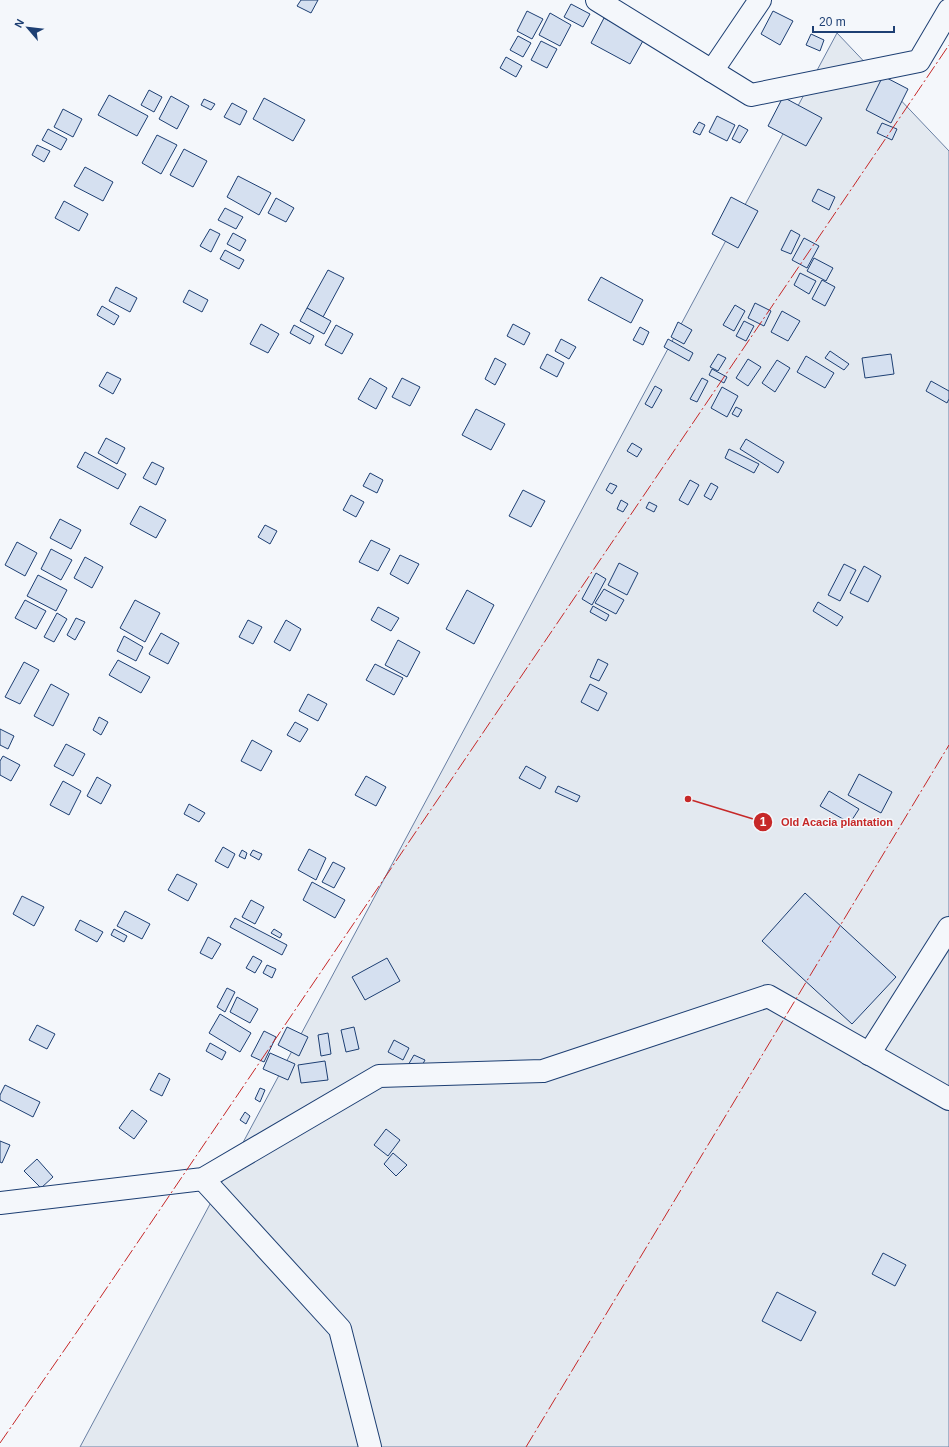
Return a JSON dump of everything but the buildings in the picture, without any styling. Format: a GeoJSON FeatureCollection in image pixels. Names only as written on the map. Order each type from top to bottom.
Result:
{"type":"FeatureCollection","features":[{"type":"Feature","properties":{"kind":"street"},"geometry":{"type":"LineString","coordinates":[[597,0],[751,95],[919,61],[949,10]]}},
{"type":"Feature","properties":{"kind":"street"},"geometry":{"type":"LineString","coordinates":[[712,71],[760,0]]}},
{"type":"Feature","properties":{"kind":"street"},"geometry":{"type":"LineString","coordinates":[[869,1054],[949,928]]}},
{"type":"Feature","properties":{"kind":"street"},"geometry":{"type":"LineString","coordinates":[[0,1203],[203,1178],[379,1076],[543,1071],[768,996],[949,1099]]}},
{"type":"Feature","properties":{"kind":"street"},"geometry":{"type":"LineString","coordinates":[[203,1178],[340,1329],[370,1447]]}},
{"type":"Feature","properties":{"kind":"shaded area"},"geometry":{"type":"Polygon","coordinates":[[[837,33],[949,151],[949,1447],[80,1447],[837,33]]]}},
{"type":"Feature","properties":{"kind":"power"},"geometry":{"type":"LineString","coordinates":[[0,1443],[83,1323],[949,45]]}},
{"type":"Feature","properties":{"kind":"power"},"geometry":{"type":"LineString","coordinates":[[526,1447],[949,745]]}},
{"type":"Feature","properties":{"kind":"place","name":"Old Acacia plantation"},"geometry":{"type":"Point","coordinates":[688,799]}}]}
